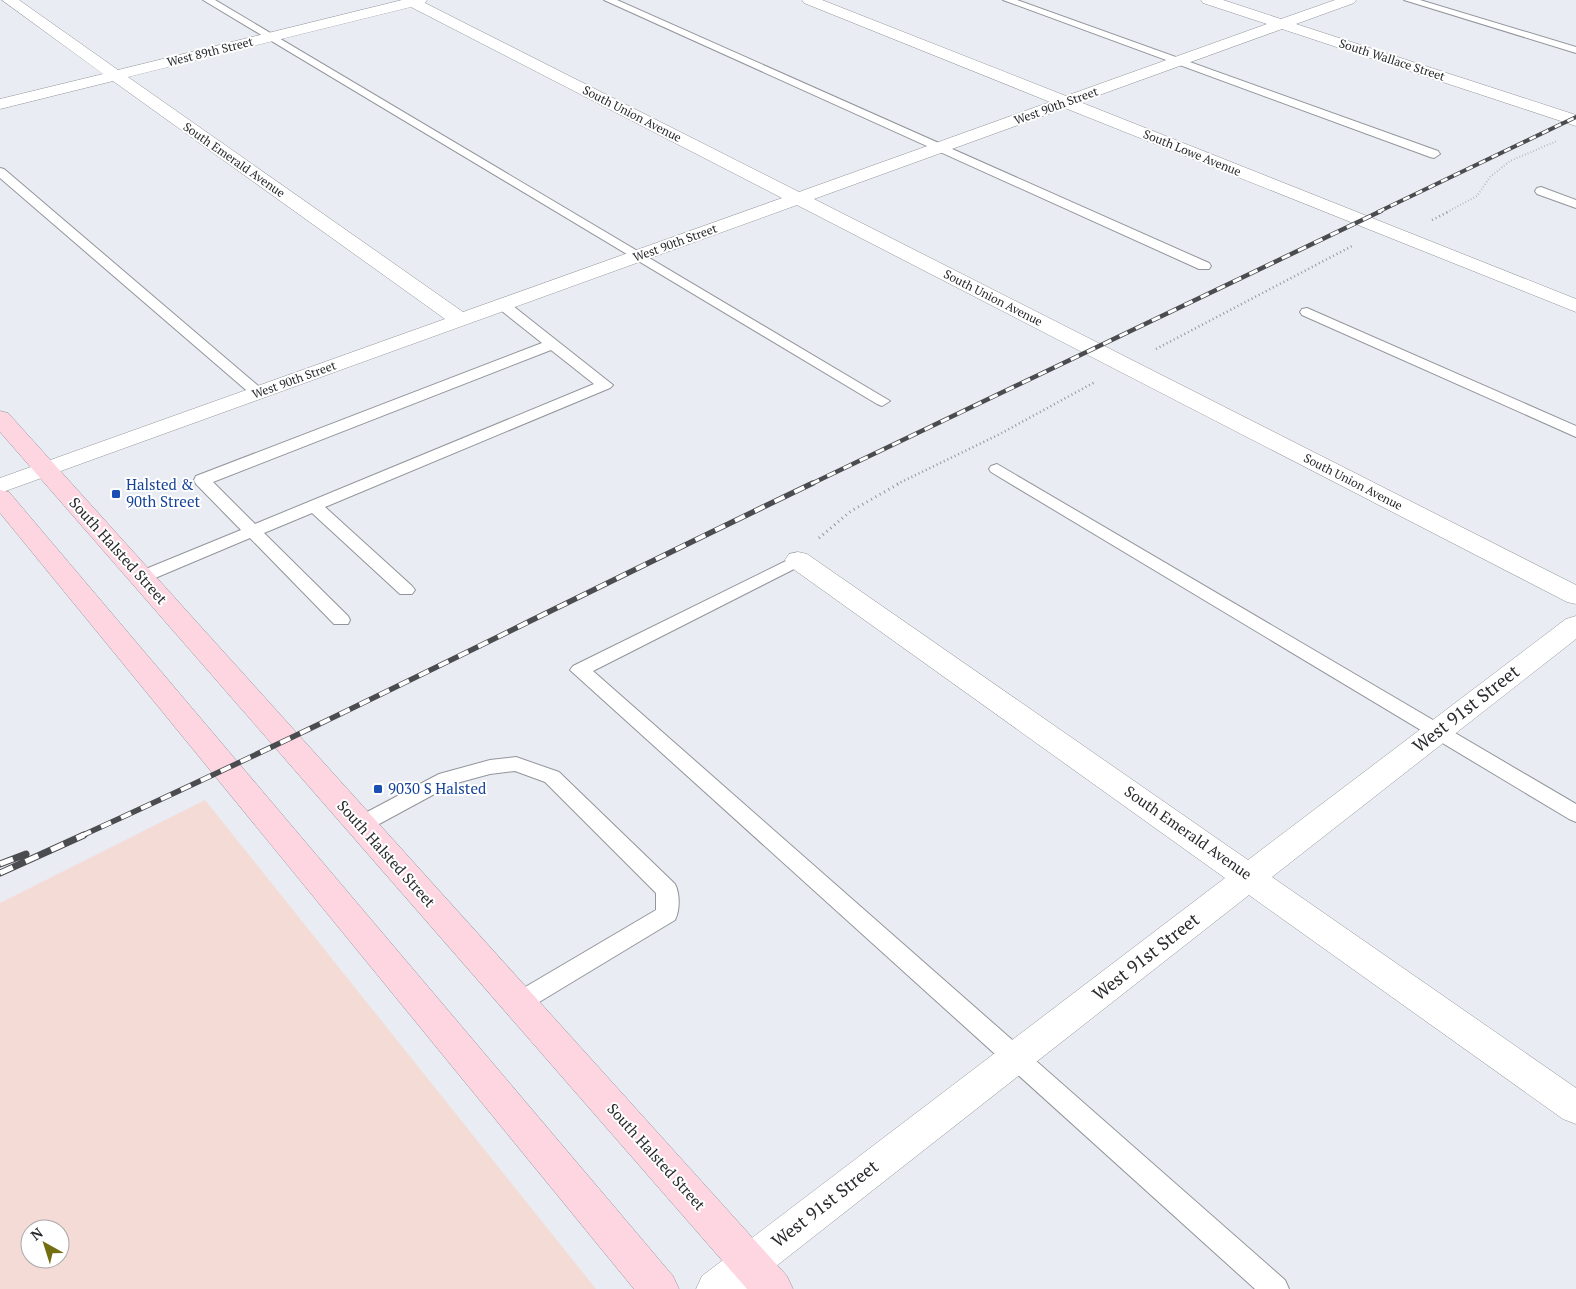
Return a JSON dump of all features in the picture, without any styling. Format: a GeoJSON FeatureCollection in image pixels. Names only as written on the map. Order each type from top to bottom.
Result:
{"type":"FeatureCollection","features":[{"type":"Feature","properties":{"kind":"main road","name":"South Halsted Street"},"geometry":{"type":"LineString","coordinates":[[0,418],[762,1276]]}},
{"type":"Feature","properties":{"kind":"main road"},"geometry":{"type":"LineString","coordinates":[[0,497],[659,1289]]}},
{"type":"Feature","properties":{"kind":"street","name":"South Emerald Avenue"},"geometry":{"type":"LineString","coordinates":[[9,0],[460,320]]}},
{"type":"Feature","properties":{"kind":"street","name":"South Lowe Avenue"},"geometry":{"type":"LineString","coordinates":[[809,0],[1576,306]]}},
{"type":"Feature","properties":{"kind":"street","name":"South Wallace Street"},"geometry":{"type":"LineString","coordinates":[[1208,0],[1576,121]]}},
{"type":"Feature","properties":{"kind":"street","name":"West 90th Street"},"geometry":{"type":"LineString","coordinates":[[0,486],[1349,0]]}},
{"type":"Feature","properties":{"kind":"street","name":"West 89th Street"},"geometry":{"type":"LineString","coordinates":[[0,104],[414,1]]}},
{"type":"Feature","properties":{"kind":"street","name":"South Union Avenue"},"geometry":{"type":"LineString","coordinates":[[414,1],[1576,596]]}},
{"type":"Feature","properties":{"kind":"street","name":"South Emerald Avenue"},"geometry":{"type":"LineString","coordinates":[[798,560],[1576,1108]]}},
{"type":"Feature","properties":{"kind":"street","name":"West 91st Street"},"geometry":{"type":"LineString","coordinates":[[716,1289],[762,1276],[1014,1058],[1576,625]]}},
{"type":"Feature","properties":{"kind":"lane"},"geometry":{"type":"LineString","coordinates":[[208,0],[882,401]]}},
{"type":"Feature","properties":{"kind":"lane"},"geometry":{"type":"LineString","coordinates":[[609,0],[1204,266]]}},
{"type":"Feature","properties":{"kind":"lane"},"geometry":{"type":"LineString","coordinates":[[1008,0],[1434,154]]}},
{"type":"Feature","properties":{"kind":"lane"},"geometry":{"type":"LineString","coordinates":[[1410,0],[1576,50]]}},
{"type":"Feature","properties":{"kind":"lane"},"geometry":{"type":"LineString","coordinates":[[0,172],[258,393]]}},
{"type":"Feature","properties":{"kind":"lane"},"geometry":{"type":"LineString","coordinates":[[1541,191],[1576,204]]}},
{"type":"Feature","properties":{"kind":"lane"},"geometry":{"type":"LineString","coordinates":[[142,577],[605,385],[502,305]]}},
{"type":"Feature","properties":{"kind":"lane"},"geometry":{"type":"LineString","coordinates":[[1307,312],[1576,432]]}},
{"type":"Feature","properties":{"kind":"lane"},"geometry":{"type":"LineString","coordinates":[[341,620],[202,480],[552,344]]}},
{"type":"Feature","properties":{"kind":"lane"},"geometry":{"type":"LineString","coordinates":[[996,469],[1576,814]]}},
{"type":"Feature","properties":{"kind":"lane"},"geometry":{"type":"LineString","coordinates":[[314,506],[406,590]]}},
{"type":"Feature","properties":{"kind":"lane"},"geometry":{"type":"LineString","coordinates":[[798,560],[580,670],[1014,1058],[1276,1289]]}},
{"type":"Feature","properties":{"kind":"lane"},"geometry":{"type":"LineString","coordinates":[[360,824],[446,779],[490,767],[516,764],[552,776],[667,890],[667,914],[518,1003]]}},
{"type":"Feature","properties":{"kind":"path"},"geometry":{"type":"LineString","coordinates":[[798,560],[828,528],[874,496],[967,451],[1125,366],[1390,232],[1441,216],[1477,196],[1490,177],[1510,160],[1558,140]]}},
{"type":"Feature","properties":{"kind":"shaded area"},"geometry":{"type":"Polygon","coordinates":[[[205,800],[596,1289],[0,1289],[0,903],[205,800]]]}},
{"type":"Feature","properties":{"kind":"railway"},"geometry":{"type":"LineString","coordinates":[[1378,212],[1576,117]]}},
{"type":"Feature","properties":{"kind":"railway"},"geometry":{"type":"LineString","coordinates":[[811,484],[1381,211]]}},
{"type":"Feature","properties":{"kind":"railway"},"geometry":{"type":"LineString","coordinates":[[81,836],[357,706],[813,483]]}},
{"type":"Feature","properties":{"kind":"railway"},"geometry":{"type":"LineString","coordinates":[[0,873],[84,835]]}},
{"type":"Feature","properties":{"kind":"railway"},"geometry":{"type":"LineString","coordinates":[[0,864],[26,854]]}},
{"type":"Feature","properties":{"kind":"place","name":"Halsted & 90th Street"},"geometry":{"type":"Point","coordinates":[116,494]}},
{"type":"Feature","properties":{"kind":"place","name":"9030 S Halsted"},"geometry":{"type":"Point","coordinates":[378,789]}}]}
